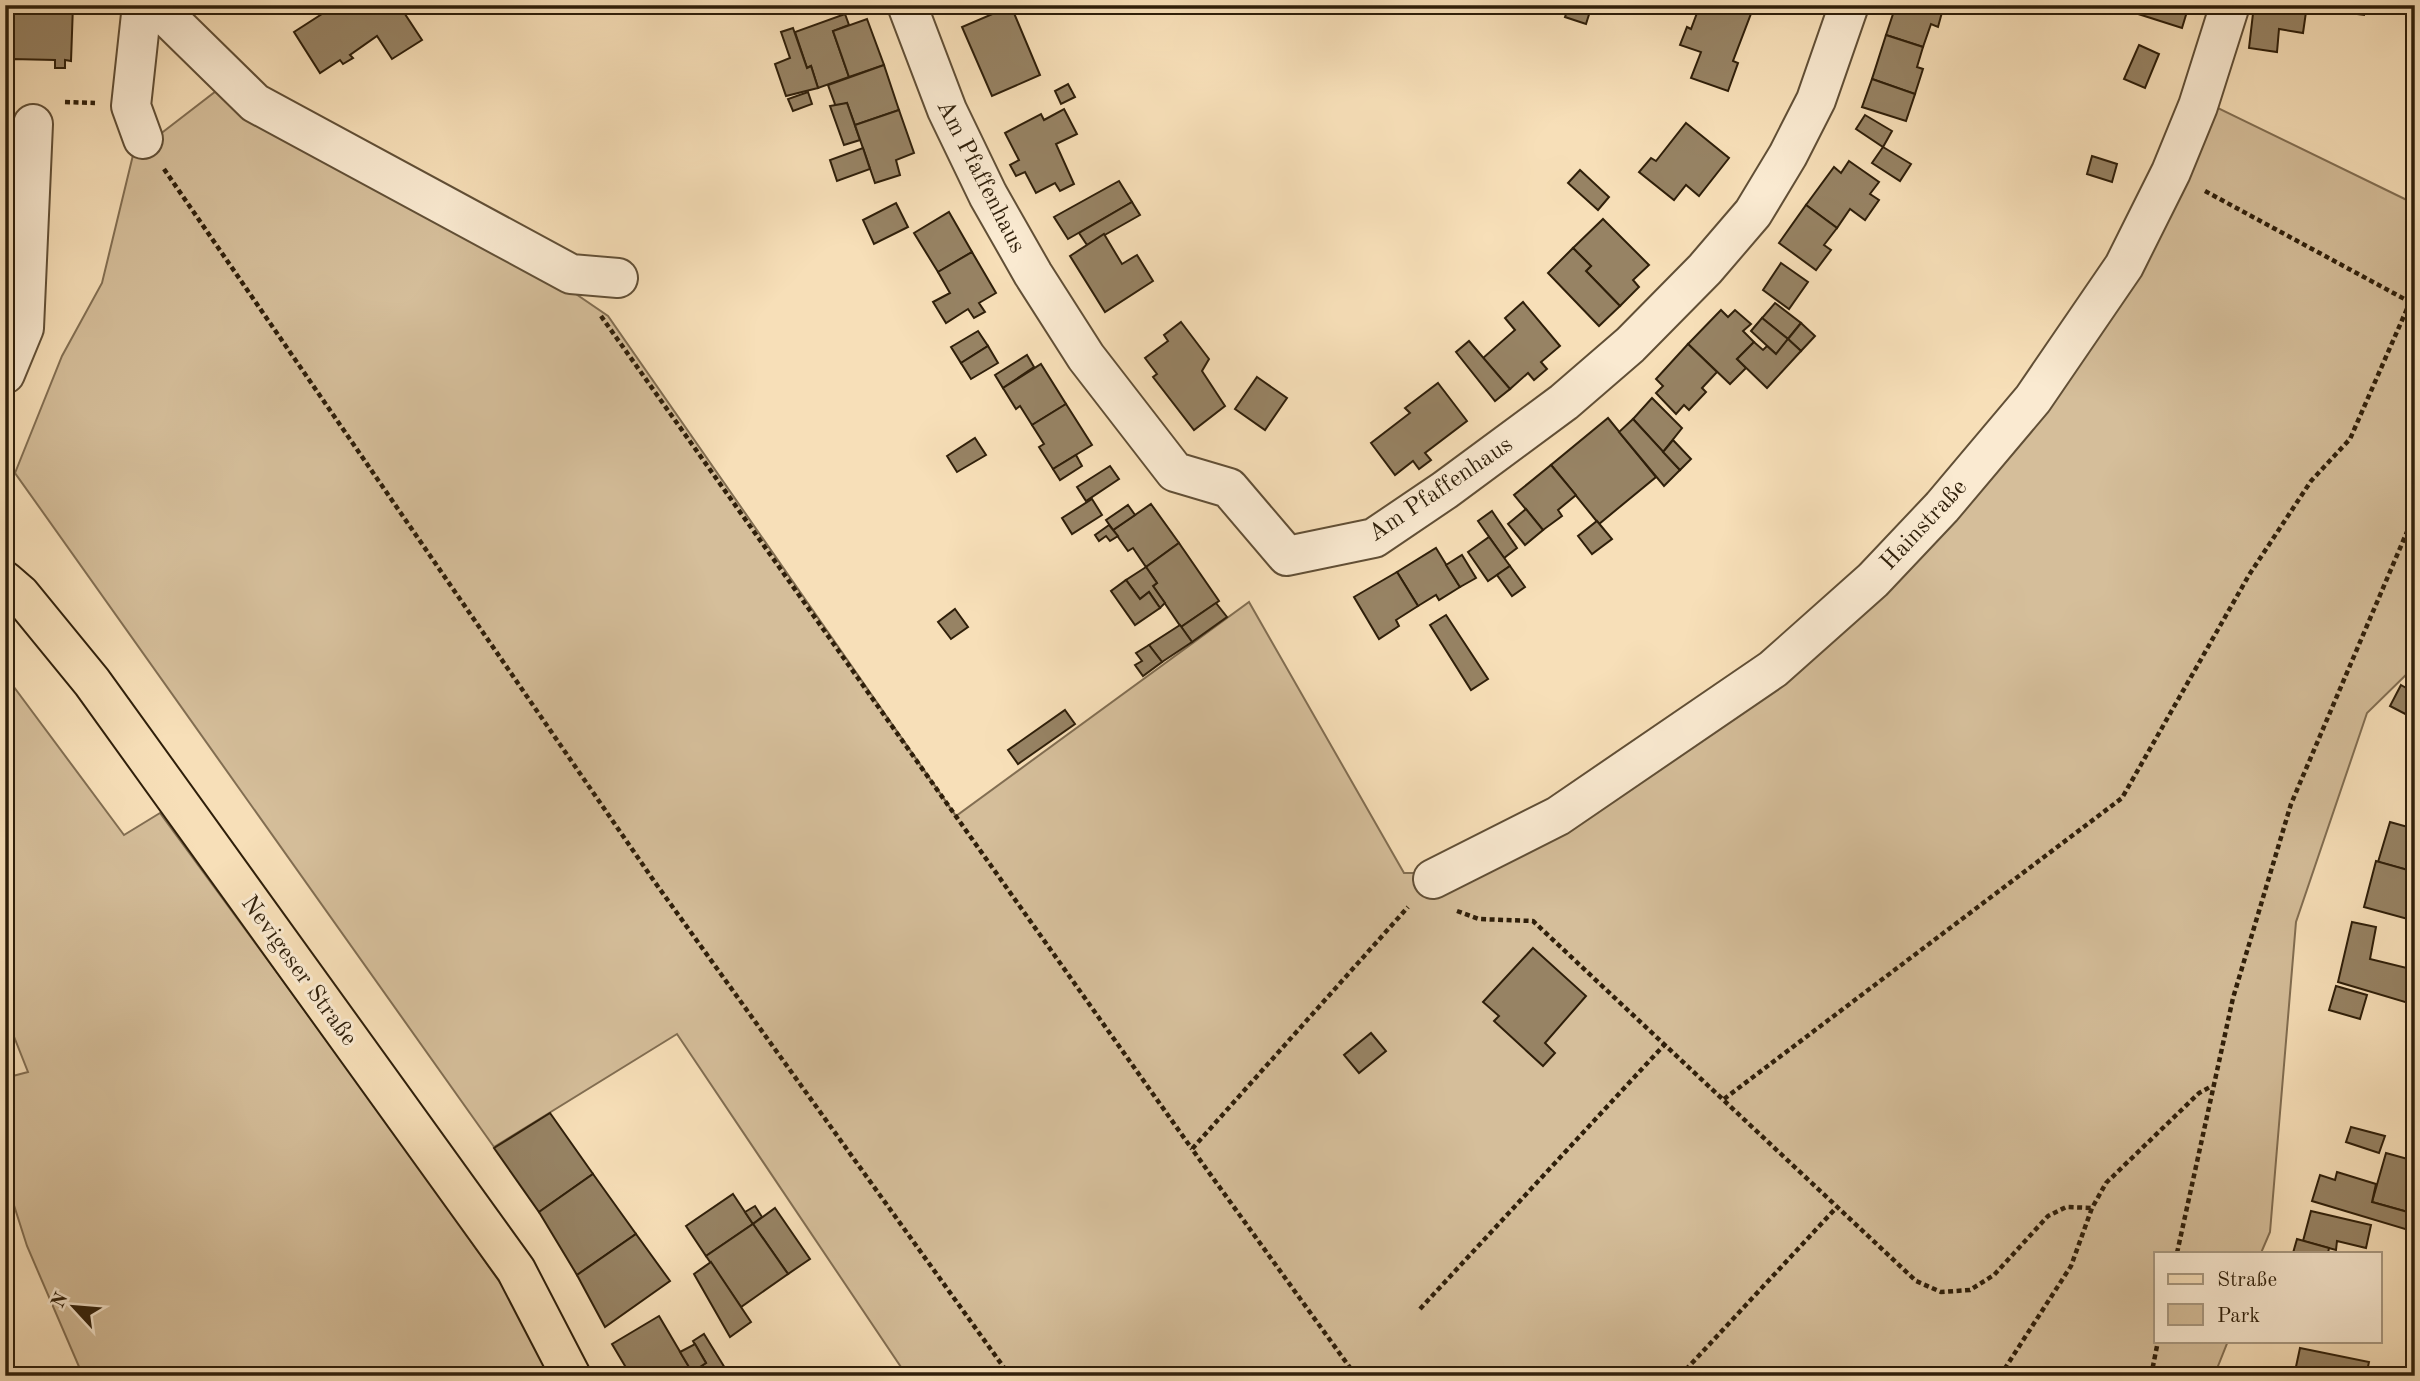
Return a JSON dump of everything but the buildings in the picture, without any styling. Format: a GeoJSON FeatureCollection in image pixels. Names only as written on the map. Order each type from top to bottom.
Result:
{"type":"FeatureCollection","features":[{"type":"Feature","properties":{"kind":"main road","name":"Nevigeser Straße"},"geometry":{"type":"LineString","coordinates":[[5,581],[20,594],[92,682],[516,1270],[571,1376]]}},
{"type":"Feature","properties":{"kind":"street"},"geometry":{"type":"LineString","coordinates":[[142,5],[131,106],[143,139]]}},
{"type":"Feature","properties":{"kind":"street"},"geometry":{"type":"LineString","coordinates":[[155,5],[255,103],[571,274],[618,278]]}},
{"type":"Feature","properties":{"kind":"street","name":"Am Pfaffenhaus"},"geometry":{"type":"LineString","coordinates":[[907,5],[947,110],[988,195],[1032,274],[1086,357],[1175,472],[1229,488],[1287,556],[1374,538],[1445,490],[1564,402],[1630,345],[1705,269],[1753,213],[1788,155],[1816,100],[1849,5]]}},
{"type":"Feature","properties":{"kind":"street","name":"Hainstraße"},"geometry":{"type":"LineString","coordinates":[[1433,879],[1558,816],[1773,669],[1873,580],[1942,507],[2033,399],[2124,266],[2171,173],[2198,106],[2230,5]]}},
{"type":"Feature","properties":{"kind":"street"},"geometry":{"type":"LineString","coordinates":[[5,373],[24,328],[33,124]]}},
{"type":"Feature","properties":{"kind":"path"},"geometry":{"type":"LineString","coordinates":[[64,102],[79,102]]}},
{"type":"Feature","properties":{"kind":"path"},"geometry":{"type":"LineString","coordinates":[[143,139],[654,881],[1010,1376]]}},
{"type":"Feature","properties":{"kind":"path"},"geometry":{"type":"LineString","coordinates":[[2192,184],[2410,302]]}},
{"type":"Feature","properties":{"kind":"path"},"geometry":{"type":"LineString","coordinates":[[571,274],[1356,1376]]}},
{"type":"Feature","properties":{"kind":"path"},"geometry":{"type":"LineString","coordinates":[[2410,302],[2415,329]]}},
{"type":"Feature","properties":{"kind":"path"},"geometry":{"type":"LineString","coordinates":[[1724,1099],[2122,798],[2249,575],[2311,481],[2350,439],[2410,302]]}},
{"type":"Feature","properties":{"kind":"path"},"geometry":{"type":"LineString","coordinates":[[2176,1252],[2233,998],[2291,804],[2415,513]]}},
{"type":"Feature","properties":{"kind":"path"},"geometry":{"type":"LineString","coordinates":[[1192,1149],[1433,879],[1443,899],[1456,911],[1479,919],[1533,921],[1916,1281],[1941,1292],[1970,1290],[1994,1275],[2048,1216],[2066,1207],[2092,1208]]}},
{"type":"Feature","properties":{"kind":"path"},"geometry":{"type":"LineString","coordinates":[[1420,1309],[1665,1044]]}},
{"type":"Feature","properties":{"kind":"path"},"geometry":{"type":"LineString","coordinates":[[2000,1376],[2071,1266],[2092,1208],[2106,1183],[2199,1093],[2212,1086]]}},
{"type":"Feature","properties":{"kind":"path"},"geometry":{"type":"LineString","coordinates":[[1680,1376],[1836,1208]]}},
{"type":"Feature","properties":{"kind":"path"},"geometry":{"type":"LineString","coordinates":[[2151,1376],[2158,1342]]}},
{"type":"Feature","properties":{"kind":"green space"},"geometry":{"type":"Polygon","coordinates":[[[220,88],[535,266],[608,316],[956,816],[1249,602],[1404,873],[1468,873],[1802,668],[1899,581],[2005,459],[2120,303],[2182,194],[2216,107],[2415,204],[2415,666],[2367,713],[2296,922],[2270,1232],[2261,1252],[2154,1252],[2154,1342],[2228,1342],[2214,1376],[907,1376],[677,1034],[494,1147],[15,473],[62,356],[102,283],[133,155],[220,88]]]}},
{"type":"Feature","properties":{"kind":"green space"},"geometry":{"type":"Polygon","coordinates":[[[5,675],[124,835],[160,813],[409,1153],[530,1325],[556,1376],[83,1376],[27,1246],[10,1193],[5,1190],[5,1078],[28,1072],[5,1014],[5,675]]]}}]}
